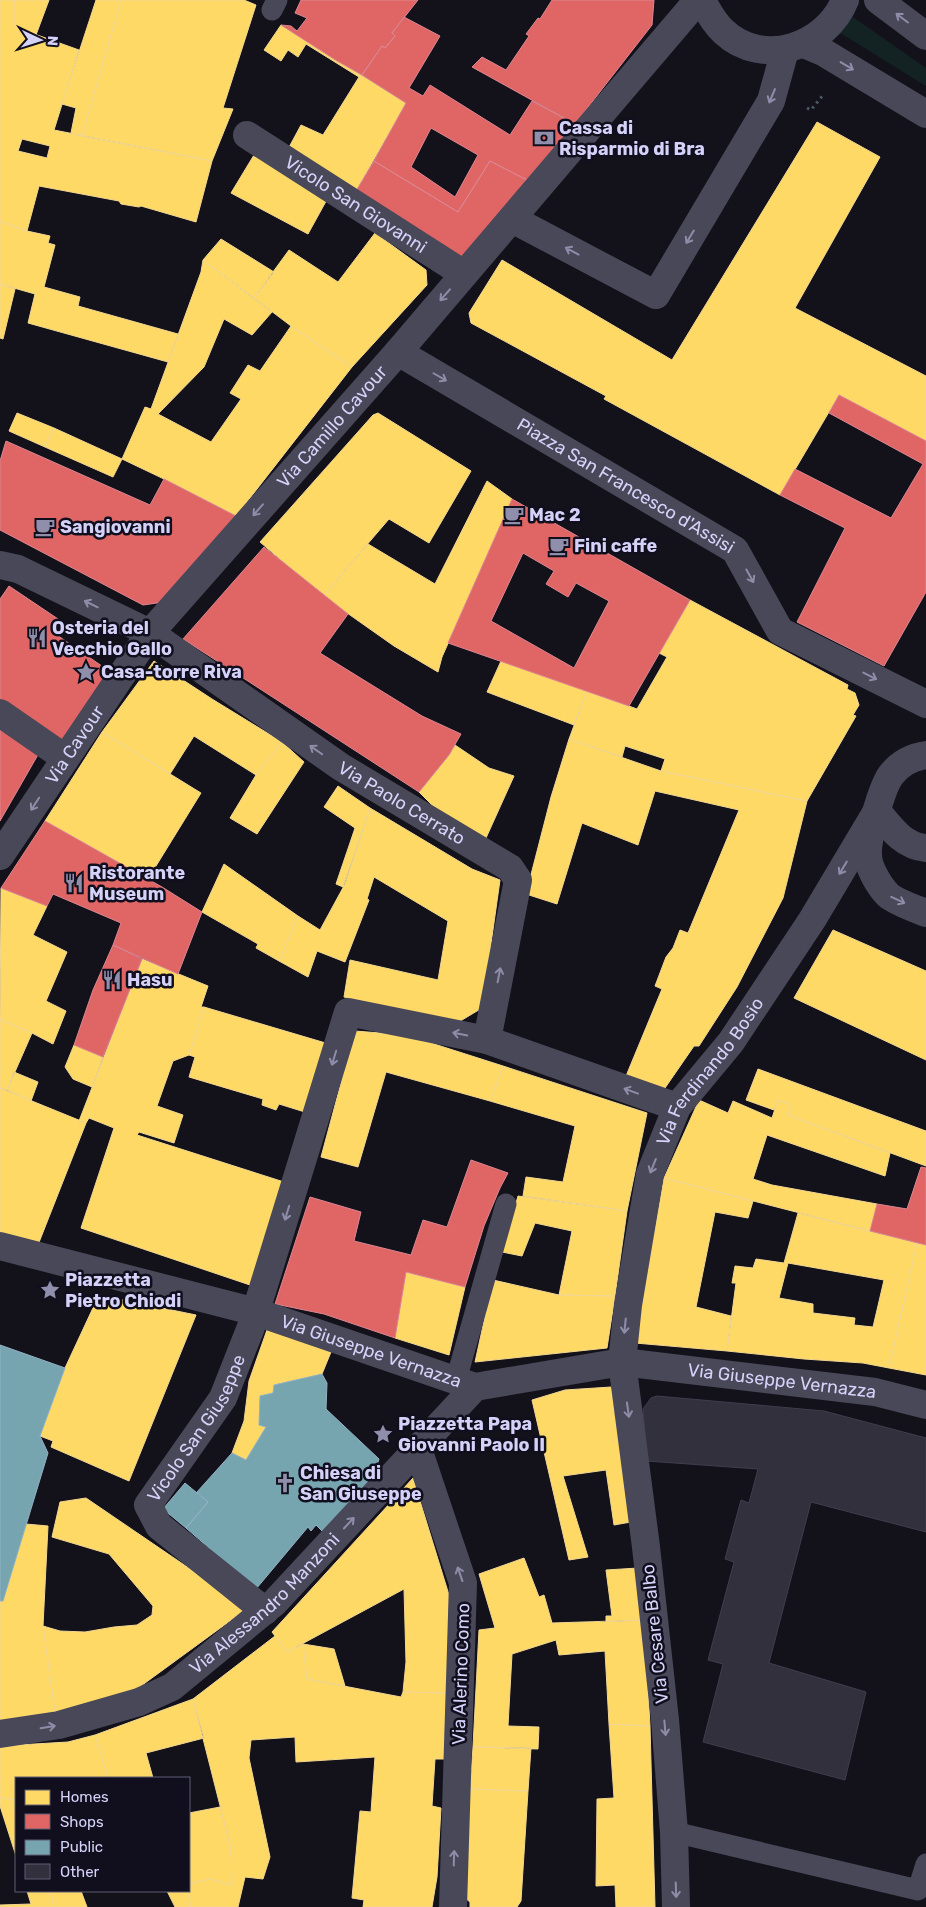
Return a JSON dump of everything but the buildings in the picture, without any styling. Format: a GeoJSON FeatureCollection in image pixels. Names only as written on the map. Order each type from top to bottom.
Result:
{"type":"FeatureCollection","features":[{"type":"Feature","properties":{"kind":"street","name":"Via Camillo Cavour"},"geometry":{"type":"LineString","coordinates":[[150,633],[398,352],[698,0]]}},
{"type":"Feature","properties":{"kind":"street"},"geometry":{"type":"LineString","coordinates":[[702,0],[710,17],[724,32],[742,44],[763,50],[795,47],[823,52],[926,114]]}},
{"type":"Feature","properties":{"kind":"street"},"geometry":{"type":"LineString","coordinates":[[512,219],[656,295],[771,101],[795,47],[821,34],[835,19],[845,0]]}},
{"type":"Feature","properties":{"kind":"street"},"geometry":{"type":"LineString","coordinates":[[878,0],[926,36]]}},
{"type":"Feature","properties":{"kind":"street","name":"Vicolo San Giovanni"},"geometry":{"type":"LineString","coordinates":[[247,135],[464,274]]}},
{"type":"Feature","properties":{"kind":"street","name":"Piazza San Francesco d'Assisi"},"geometry":{"type":"LineString","coordinates":[[398,352],[735,550],[780,631],[926,704]]}},
{"type":"Feature","properties":{"kind":"street","name":"Via Paolo Cerrato"},"geometry":{"type":"LineString","coordinates":[[0,566],[18,569],[150,633],[341,767],[510,868],[518,880],[486,1040]]}},
{"type":"Feature","properties":{"kind":"street","name":"Via Cavour"},"geometry":{"type":"LineString","coordinates":[[0,856],[64,758],[150,633]]}},
{"type":"Feature","properties":{"kind":"street"},"geometry":{"type":"LineString","coordinates":[[0,713],[64,758]]}},
{"type":"Feature","properties":{"kind":"street"},"geometry":{"type":"LineString","coordinates":[[926,755],[913,757],[900,765],[890,776],[869,834],[867,857],[876,879],[889,896],[926,913]]}},
{"type":"Feature","properties":{"kind":"street"},"geometry":{"type":"LineString","coordinates":[[877,811],[898,837],[910,844],[926,848]]}},
{"type":"Feature","properties":{"kind":"street","name":"Via Ferdinando Bosio"},"geometry":{"type":"LineString","coordinates":[[622,1362],[628,1305],[650,1174],[677,1107],[731,1042],[812,920],[877,811]]}},
{"type":"Feature","properties":{"kind":"street"},"geometry":{"type":"LineString","coordinates":[[256,1312],[348,1012],[486,1040],[677,1107]]}},
{"type":"Feature","properties":{"kind":"street","name":"Via Giuseppe Vernazza"},"geometry":{"type":"LineString","coordinates":[[10,1249],[256,1312],[466,1384],[622,1362],[875,1392],[926,1406]]}},
{"type":"Feature","properties":{"kind":"street","name":"Vicolo San Giuseppe"},"geometry":{"type":"LineString","coordinates":[[256,1312],[223,1398],[148,1505],[159,1526],[265,1610]]}},
{"type":"Feature","properties":{"kind":"street","name":"Via Cesare Balbo"},"geometry":{"type":"LineString","coordinates":[[622,1362],[646,1546],[665,1720],[674,1832],[676,1907]]}},
{"type":"Feature","properties":{"kind":"street","name":"Via Alessandro Manzoni"},"geometry":{"type":"LineString","coordinates":[[0,1734],[60,1725],[147,1698],[172,1687],[274,1603],[418,1449],[466,1384]]}},
{"type":"Feature","properties":{"kind":"street","name":"Via Alerino Como"},"geometry":{"type":"LineString","coordinates":[[418,1449],[463,1583],[453,1907]]}},
{"type":"Feature","properties":{"kind":"lane"},"geometry":{"type":"LineString","coordinates":[[466,1384],[506,1204]]}},
{"type":"Feature","properties":{"kind":"lane"},"geometry":{"type":"LineString","coordinates":[[674,1832],[918,1890],[926,1864]]}},
{"type":"Feature","properties":{"kind":"shaded area"},"geometry":{"type":"Polygon","coordinates":[[[850,15],[926,68],[926,86],[837,31],[850,15]]]}},
{"type":"Feature","properties":{"kind":"place","name":"Cassa di Risparmio di Bra"},"geometry":{"type":"Point","coordinates":[544,138]}},
{"type":"Feature","properties":{"kind":"place","name":"Mac 2"},"geometry":{"type":"Point","coordinates":[514,515]}},
{"type":"Feature","properties":{"kind":"place","name":"Sangiovanni"},"geometry":{"type":"Point","coordinates":[45,527]}},
{"type":"Feature","properties":{"kind":"place","name":"Fini caffe"},"geometry":{"type":"Point","coordinates":[559,546]}},
{"type":"Feature","properties":{"kind":"place","name":"Osteria del Vecchio Gallo"},"geometry":{"type":"Point","coordinates":[37,638]}},
{"type":"Feature","properties":{"kind":"place","name":"Casa-torre Riva"},"geometry":{"type":"Point","coordinates":[86,672]}},
{"type":"Feature","properties":{"kind":"place","name":"Ristorante Museum"},"geometry":{"type":"Point","coordinates":[74,883]}},
{"type":"Feature","properties":{"kind":"place","name":"Hasu"},"geometry":{"type":"Point","coordinates":[112,980]}},
{"type":"Feature","properties":{"kind":"place","name":"Piazzetta Pietro Chiodi"},"geometry":{"type":"Point","coordinates":[50,1290]}},
{"type":"Feature","properties":{"kind":"place","name":"Piazzetta Papa Giovanni Paolo II"},"geometry":{"type":"Point","coordinates":[383,1434]}},
{"type":"Feature","properties":{"kind":"place","name":"Chiesa di San Giuseppe"},"geometry":{"type":"Point","coordinates":[285,1483]}}]}
